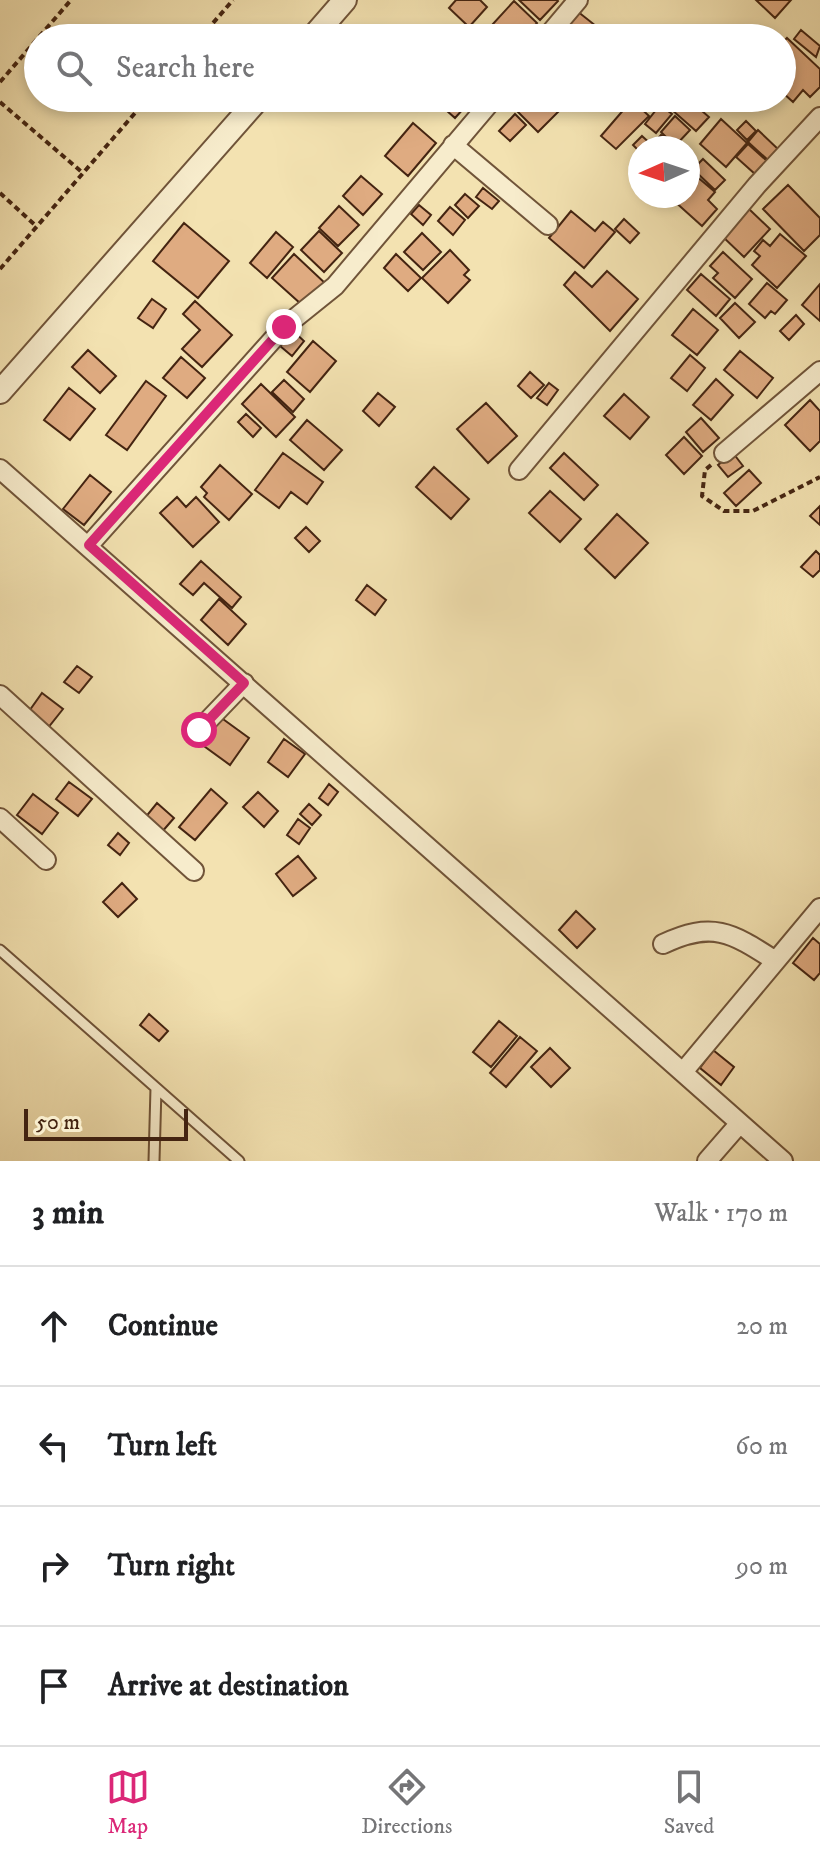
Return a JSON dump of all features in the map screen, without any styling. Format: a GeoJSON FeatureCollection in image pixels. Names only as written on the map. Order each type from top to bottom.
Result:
{"type":"FeatureCollection","features":[{"type":"Feature","properties":{"kind":"street"},"geometry":{"type":"LineString","coordinates":[[324,24],[345,0]]}},
{"type":"Feature","properties":{"kind":"street"},"geometry":{"type":"LineString","coordinates":[[558,24],[578,0]]}},
{"type":"Feature","properties":{"kind":"street"},"geometry":{"type":"LineString","coordinates":[[0,392],[247,112]]}},
{"type":"Feature","properties":{"kind":"street"},"geometry":{"type":"LineString","coordinates":[[89,545],[284,327],[335,286],[482,112]]}},
{"type":"Feature","properties":{"kind":"street"},"geometry":{"type":"LineString","coordinates":[[519,470],[757,185],[820,117]]}},
{"type":"Feature","properties":{"kind":"street"},"geometry":{"type":"LineString","coordinates":[[453,145],[548,225]]}},
{"type":"Feature","properties":{"kind":"street"},"geometry":{"type":"LineString","coordinates":[[724,453],[820,371]]}},
{"type":"Feature","properties":{"kind":"street"},"geometry":{"type":"LineString","coordinates":[[0,469],[783,1161]]}},
{"type":"Feature","properties":{"kind":"street"},"geometry":{"type":"LineString","coordinates":[[199,730],[244,683]]}},
{"type":"Feature","properties":{"kind":"street"},"geometry":{"type":"LineString","coordinates":[[0,695],[194,871]]}},
{"type":"Feature","properties":{"kind":"street"},"geometry":{"type":"LineString","coordinates":[[0,818],[46,860]]}},
{"type":"Feature","properties":{"kind":"street"},"geometry":{"type":"LineString","coordinates":[[683,1072],[820,908]]}},
{"type":"Feature","properties":{"kind":"street"},"geometry":{"type":"LineString","coordinates":[[663,944],[687,933],[712,930],[737,936],[774,960]]}},
{"type":"Feature","properties":{"kind":"street"},"geometry":{"type":"LineString","coordinates":[[707,1161],[740,1123]]}},
{"type":"Feature","properties":{"kind":"lane"},"geometry":{"type":"LineString","coordinates":[[0,950],[239,1161]]}},
{"type":"Feature","properties":{"kind":"lane"},"geometry":{"type":"LineString","coordinates":[[154,1161],[156,1088]]}},
{"type":"Feature","properties":{"kind":"path"},"geometry":{"type":"LineString","coordinates":[[50,24],[71,0]]}},
{"type":"Feature","properties":{"kind":"path"},"geometry":{"type":"LineString","coordinates":[[212,24],[233,0]]}},
{"type":"Feature","properties":{"kind":"path"},"geometry":{"type":"LineString","coordinates":[[0,82],[24,54]]}},
{"type":"Feature","properties":{"kind":"path"},"geometry":{"type":"LineString","coordinates":[[0,102],[83,173]]}},
{"type":"Feature","properties":{"kind":"path"},"geometry":{"type":"LineString","coordinates":[[0,269],[136,112]]}},
{"type":"Feature","properties":{"kind":"path"},"geometry":{"type":"LineString","coordinates":[[0,193],[36,226]]}},
{"type":"Feature","properties":{"kind":"path"},"geometry":{"type":"LineString","coordinates":[[724,453],[705,470],[702,496],[724,511],[753,511],[820,477]]}},
{"type":"Feature","properties":{"kind":"building"},"geometry":{"type":"Polygon","coordinates":[[[456,0],[480,0],[487,7],[472,24],[466,24],[449,8],[456,0]]]}},
{"type":"Feature","properties":{"kind":"building"},"geometry":{"type":"Polygon","coordinates":[[[519,0],[557,0],[558,1],[540,20],[519,0]]]}},
{"type":"Feature","properties":{"kind":"building"},"geometry":{"type":"Polygon","coordinates":[[[756,0],[791,0],[775,18],[756,0]]]}},
{"type":"Feature","properties":{"kind":"building"},"geometry":{"type":"Polygon","coordinates":[[[514,1],[537,23],[536,24],[493,24],[514,1]]]}},
{"type":"Feature","properties":{"kind":"building"},"geometry":{"type":"Polygon","coordinates":[[[577,11],[593,24],[565,24],[577,11]]]}},
{"type":"Feature","properties":{"kind":"building"},"geometry":{"type":"Polygon","coordinates":[[[801,30],[820,46],[816,57],[796,41],[801,30]]]}},
{"type":"Feature","properties":{"kind":"building"},"geometry":{"type":"Polygon","coordinates":[[[796,46],[820,69],[820,87],[810,97],[803,90],[796,98],[796,46]]]}},
{"type":"Feature","properties":{"kind":"building"},"geometry":{"type":"Polygon","coordinates":[[[518,112],[558,112],[538,132],[518,112]]]}},
{"type":"Feature","properties":{"kind":"building"},"geometry":{"type":"Polygon","coordinates":[[[622,112],[645,112],[649,116],[616,149],[601,136],[622,112]]]}},
{"type":"Feature","properties":{"kind":"building"},"geometry":{"type":"Polygon","coordinates":[[[654,112],[672,114],[656,133],[645,124],[654,112]]]}},
{"type":"Feature","properties":{"kind":"building"},"geometry":{"type":"Polygon","coordinates":[[[674,112],[703,112],[709,117],[696,131],[674,112]]]}},
{"type":"Feature","properties":{"kind":"building"},"geometry":{"type":"Polygon","coordinates":[[[515,114],[526,125],[510,141],[499,131],[515,114]]]}},
{"type":"Feature","properties":{"kind":"building"},"geometry":{"type":"Polygon","coordinates":[[[675,116],[690,130],[684,136],[665,136],[661,132],[675,116]]]}},
{"type":"Feature","properties":{"kind":"building"},"geometry":{"type":"Polygon","coordinates":[[[721,119],[747,143],[726,167],[700,144],[721,119]]]}},
{"type":"Feature","properties":{"kind":"building"},"geometry":{"type":"Polygon","coordinates":[[[746,121],[756,131],[747,140],[737,130],[746,121]]]}},
{"type":"Feature","properties":{"kind":"building"},"geometry":{"type":"Polygon","coordinates":[[[413,123],[436,143],[408,176],[385,156],[413,123]]]}},
{"type":"Feature","properties":{"kind":"building"},"geometry":{"type":"Polygon","coordinates":[[[758,130],[779,150],[769,161],[748,142],[758,130]]]}},
{"type":"Feature","properties":{"kind":"building"},"geometry":{"type":"Polygon","coordinates":[[[748,144],[767,161],[755,174],[736,157],[748,144]]]}},
{"type":"Feature","properties":{"kind":"building"},"geometry":{"type":"Polygon","coordinates":[[[703,159],[725,180],[715,190],[700,176],[700,162],[703,159]]]}},
{"type":"Feature","properties":{"kind":"building"},"geometry":{"type":"Polygon","coordinates":[[[361,176],[382,194],[363,215],[343,196],[361,176]]]}},
{"type":"Feature","properties":{"kind":"building"},"geometry":{"type":"Polygon","coordinates":[[[700,179],[715,192],[708,200],[717,209],[702,226],[682,208],[700,208],[700,179]]]}},
{"type":"Feature","properties":{"kind":"building"},"geometry":{"type":"Polygon","coordinates":[[[788,185],[820,218],[820,235],[804,251],[763,209],[788,185]]]}},
{"type":"Feature","properties":{"kind":"building"},"geometry":{"type":"Polygon","coordinates":[[[483,188],[499,201],[492,209],[476,197],[483,188]]]}},
{"type":"Feature","properties":{"kind":"building"},"geometry":{"type":"Polygon","coordinates":[[[465,194],[479,206],[468,218],[455,205],[465,194]]]}},
{"type":"Feature","properties":{"kind":"building"},"geometry":{"type":"Polygon","coordinates":[[[419,205],[431,215],[423,225],[411,214],[419,205]]]}},
{"type":"Feature","properties":{"kind":"building"},"geometry":{"type":"Polygon","coordinates":[[[339,206],[359,225],[338,246],[319,228],[339,206]]]}},
{"type":"Feature","properties":{"kind":"building"},"geometry":{"type":"Polygon","coordinates":[[[450,207],[465,220],[453,235],[438,221],[450,207]]]}},
{"type":"Feature","properties":{"kind":"building"},"geometry":{"type":"Polygon","coordinates":[[[749,209],[770,229],[744,257],[722,236],[749,209]]]}},
{"type":"Feature","properties":{"kind":"building"},"geometry":{"type":"Polygon","coordinates":[[[571,211],[595,231],[603,222],[615,232],[584,268],[549,238],[571,211]]]}},
{"type":"Feature","properties":{"kind":"building"},"geometry":{"type":"Polygon","coordinates":[[[624,219],[639,233],[630,243],[615,229],[624,219]]]}},
{"type":"Feature","properties":{"kind":"building"},"geometry":{"type":"Polygon","coordinates":[[[184,223],[229,261],[198,298],[153,261],[184,223]]]}},
{"type":"Feature","properties":{"kind":"building"},"geometry":{"type":"Polygon","coordinates":[[[319,231],[342,253],[324,272],[301,250],[319,231]]]}},
{"type":"Feature","properties":{"kind":"building"},"geometry":{"type":"Polygon","coordinates":[[[276,232],[293,247],[267,278],[250,263],[276,232]]]}},
{"type":"Feature","properties":{"kind":"building"},"geometry":{"type":"Polygon","coordinates":[[[422,233],[441,252],[423,270],[404,252],[422,233]]]}},
{"type":"Feature","properties":{"kind":"building"},"geometry":{"type":"Polygon","coordinates":[[[780,234],[806,256],[777,288],[752,265],[760,256],[754,251],[763,240],[770,246],[780,234]]]}},
{"type":"Feature","properties":{"kind":"building"},"geometry":{"type":"Polygon","coordinates":[[[450,250],[469,270],[464,275],[470,280],[448,303],[422,278],[450,250]]]}},
{"type":"Feature","properties":{"kind":"building"},"geometry":{"type":"Polygon","coordinates":[[[723,252],[752,279],[735,298],[713,278],[718,273],[710,266],[723,252]]]}},
{"type":"Feature","properties":{"kind":"building"},"geometry":{"type":"Polygon","coordinates":[[[294,254],[327,285],[313,300],[309,295],[301,304],[272,278],[294,254]]]}},
{"type":"Feature","properties":{"kind":"building"},"geometry":{"type":"Polygon","coordinates":[[[396,254],[421,278],[408,291],[384,268],[396,254]]]}},
{"type":"Feature","properties":{"kind":"building"},"geometry":{"type":"Polygon","coordinates":[[[607,271],[638,299],[610,331],[564,285],[575,272],[592,287],[607,271]]]}},
{"type":"Feature","properties":{"kind":"building"},"geometry":{"type":"Polygon","coordinates":[[[701,274],[730,299],[716,316],[687,290],[701,274]]]}},
{"type":"Feature","properties":{"kind":"building"},"geometry":{"type":"Polygon","coordinates":[[[767,283],[787,300],[775,314],[771,311],[765,318],[749,304],[767,283]]]}},
{"type":"Feature","properties":{"kind":"building"},"geometry":{"type":"Polygon","coordinates":[[[820,284],[820,321],[802,305],[820,284]]]}},
{"type":"Feature","properties":{"kind":"building"},"geometry":{"type":"Polygon","coordinates":[[[152,299],[166,309],[153,328],[138,318],[152,299]]]}},
{"type":"Feature","properties":{"kind":"building"},"geometry":{"type":"Polygon","coordinates":[[[195,301],[232,335],[202,367],[182,349],[200,330],[183,314],[195,301]]]}},
{"type":"Feature","properties":{"kind":"building"},"geometry":{"type":"Polygon","coordinates":[[[735,303],[755,322],[739,338],[720,318],[735,303]]]}},
{"type":"Feature","properties":{"kind":"building"},"geometry":{"type":"Polygon","coordinates":[[[693,309],[718,330],[697,355],[672,335],[693,309]]]}},
{"type":"Feature","properties":{"kind":"building"},"geometry":{"type":"Polygon","coordinates":[[[796,315],[804,324],[789,340],[780,331],[796,315]]]}},
{"type":"Feature","properties":{"kind":"building"},"geometry":{"type":"Polygon","coordinates":[[[293,331],[304,341],[292,356],[280,346],[293,331]]]}},
{"type":"Feature","properties":{"kind":"building"},"geometry":{"type":"Polygon","coordinates":[[[313,341],[336,361],[310,392],[287,372],[313,341]]]}},
{"type":"Feature","properties":{"kind":"building"},"geometry":{"type":"Polygon","coordinates":[[[88,350],[116,376],[100,393],[72,367],[88,350]]]}},
{"type":"Feature","properties":{"kind":"building"},"geometry":{"type":"Polygon","coordinates":[[[740,351],[773,378],[757,398],[724,370],[740,351]]]}},
{"type":"Feature","properties":{"kind":"building"},"geometry":{"type":"Polygon","coordinates":[[[690,355],[705,368],[687,391],[671,378],[690,355]]]}},
{"type":"Feature","properties":{"kind":"building"},"geometry":{"type":"Polygon","coordinates":[[[181,357],[205,378],[187,398],[163,378],[181,357]]]}},
{"type":"Feature","properties":{"kind":"building"},"geometry":{"type":"Polygon","coordinates":[[[530,372],[544,385],[531,398],[518,386],[530,372]]]}},
{"type":"Feature","properties":{"kind":"building"},"geometry":{"type":"Polygon","coordinates":[[[716,379],[733,395],[711,420],[693,405],[716,379]]]}},
{"type":"Feature","properties":{"kind":"building"},"geometry":{"type":"Polygon","coordinates":[[[284,380],[304,399],[293,412],[272,392],[284,380]]]}},
{"type":"Feature","properties":{"kind":"building"},"geometry":{"type":"Polygon","coordinates":[[[146,381],[166,396],[127,450],[106,435],[146,381]]]}},
{"type":"Feature","properties":{"kind":"building"},"geometry":{"type":"Polygon","coordinates":[[[549,383],[558,390],[547,405],[537,398],[549,383]]]}},
{"type":"Feature","properties":{"kind":"building"},"geometry":{"type":"Polygon","coordinates":[[[261,384],[295,417],[276,437],[242,404],[261,384]]]}},
{"type":"Feature","properties":{"kind":"building"},"geometry":{"type":"Polygon","coordinates":[[[69,388],[95,409],[70,440],[44,420],[69,388]]]}},
{"type":"Feature","properties":{"kind":"building"},"geometry":{"type":"Polygon","coordinates":[[[378,393],[395,407],[379,426],[363,411],[378,393]]]}},
{"type":"Feature","properties":{"kind":"building"},"geometry":{"type":"Polygon","coordinates":[[[624,394],[649,417],[630,439],[604,416],[624,394]]]}},
{"type":"Feature","properties":{"kind":"building"},"geometry":{"type":"Polygon","coordinates":[[[810,400],[820,411],[820,441],[810,451],[785,425],[810,400]]]}},
{"type":"Feature","properties":{"kind":"building"},"geometry":{"type":"Polygon","coordinates":[[[486,403],[517,436],[488,463],[457,429],[486,403]]]}},
{"type":"Feature","properties":{"kind":"building"},"geometry":{"type":"Polygon","coordinates":[[[246,414],[261,428],[253,437],[238,422],[246,414]]]}},
{"type":"Feature","properties":{"kind":"building"},"geometry":{"type":"Polygon","coordinates":[[[701,418],[719,438],[703,452],[686,432],[701,418]]]}},
{"type":"Feature","properties":{"kind":"building"},"geometry":{"type":"Polygon","coordinates":[[[307,420],[342,450],[324,470],[290,440],[307,420]]]}},
{"type":"Feature","properties":{"kind":"building"},"geometry":{"type":"Polygon","coordinates":[[[684,437],[702,456],[684,474],[666,455],[684,437]]]}},
{"type":"Feature","properties":{"kind":"building"},"geometry":{"type":"Polygon","coordinates":[[[283,453],[323,482],[307,504],[291,492],[279,508],[255,490],[283,453]]]}},
{"type":"Feature","properties":{"kind":"building"},"geometry":{"type":"Polygon","coordinates":[[[564,453],[598,485],[584,500],[550,468],[564,453]]]}},
{"type":"Feature","properties":{"kind":"building"},"geometry":{"type":"Polygon","coordinates":[[[733,453],[743,466],[728,477],[718,465],[733,453]]]}},
{"type":"Feature","properties":{"kind":"building"},"geometry":{"type":"Polygon","coordinates":[[[220,465],[252,494],[229,520],[204,497],[207,493],[201,487],[220,465]]]}},
{"type":"Feature","properties":{"kind":"building"},"geometry":{"type":"Polygon","coordinates":[[[434,467],[469,499],[451,519],[416,487],[434,467]]]}},
{"type":"Feature","properties":{"kind":"building"},"geometry":{"type":"Polygon","coordinates":[[[749,470],[761,483],[736,506],[724,493],[749,470]]]}},
{"type":"Feature","properties":{"kind":"building"},"geometry":{"type":"Polygon","coordinates":[[[90,475],[111,492],[84,525],[63,509],[90,475]]]}},
{"type":"Feature","properties":{"kind":"building"},"geometry":{"type":"Polygon","coordinates":[[[550,491],[581,519],[560,542],[529,513],[550,491]]]}},
{"type":"Feature","properties":{"kind":"building"},"geometry":{"type":"Polygon","coordinates":[[[177,497],[186,507],[196,497],[219,522],[193,547],[160,513],[177,497]]]}},
{"type":"Feature","properties":{"kind":"building"},"geometry":{"type":"Polygon","coordinates":[[[820,506],[820,525],[810,516],[820,506]]]}},
{"type":"Feature","properties":{"kind":"building"},"geometry":{"type":"Polygon","coordinates":[[[617,514],[648,543],[615,578],[585,549],[617,514]]]}},
{"type":"Feature","properties":{"kind":"building"},"geometry":{"type":"Polygon","coordinates":[[[306,527],[320,541],[309,552],[295,538],[306,527]]]}},
{"type":"Feature","properties":{"kind":"building"},"geometry":{"type":"Polygon","coordinates":[[[816,551],[820,555],[820,570],[813,577],[801,567],[816,551]]]}},
{"type":"Feature","properties":{"kind":"building"},"geometry":{"type":"Polygon","coordinates":[[[201,561],[241,597],[232,608],[204,583],[193,595],[180,584],[201,561]]]}},
{"type":"Feature","properties":{"kind":"building"},"geometry":{"type":"Polygon","coordinates":[[[367,585],[386,600],[375,615],[356,600],[367,585]]]}},
{"type":"Feature","properties":{"kind":"building"},"geometry":{"type":"Polygon","coordinates":[[[219,599],[246,624],[228,645],[201,620],[219,599]]]}},
{"type":"Feature","properties":{"kind":"building"},"geometry":{"type":"Polygon","coordinates":[[[77,666],[92,677],[79,693],[64,682],[77,666]]]}},
{"type":"Feature","properties":{"kind":"building"},"geometry":{"type":"Polygon","coordinates":[[[42,693],[63,709],[47,729],[27,714],[42,693]]]}},
{"type":"Feature","properties":{"kind":"building"},"geometry":{"type":"Polygon","coordinates":[[[216,714],[249,738],[230,765],[197,741],[216,714]]]}},
{"type":"Feature","properties":{"kind":"building"},"geometry":{"type":"Polygon","coordinates":[[[284,739],[305,754],[288,777],[268,762],[284,739]]]}},
{"type":"Feature","properties":{"kind":"building"},"geometry":{"type":"Polygon","coordinates":[[[69,782],[92,799],[78,816],[56,799],[69,782]]]}},
{"type":"Feature","properties":{"kind":"building"},"geometry":{"type":"Polygon","coordinates":[[[329,784],[338,792],[328,805],[319,798],[329,784]]]}},
{"type":"Feature","properties":{"kind":"building"},"geometry":{"type":"Polygon","coordinates":[[[211,789],[227,803],[195,840],[179,827],[211,789]]]}},
{"type":"Feature","properties":{"kind":"building"},"geometry":{"type":"Polygon","coordinates":[[[258,792],[278,811],[264,827],[243,807],[258,792]]]}},
{"type":"Feature","properties":{"kind":"building"},"geometry":{"type":"Polygon","coordinates":[[[33,794],[58,813],[42,834],[17,815],[33,794]]]}},
{"type":"Feature","properties":{"kind":"building"},"geometry":{"type":"Polygon","coordinates":[[[157,803],[174,818],[161,833],[144,819],[157,803]]]}},
{"type":"Feature","properties":{"kind":"building"},"geometry":{"type":"Polygon","coordinates":[[[309,804],[321,815],[312,825],[300,814],[309,804]]]}},
{"type":"Feature","properties":{"kind":"building"},"geometry":{"type":"Polygon","coordinates":[[[298,819],[310,828],[299,844],[287,835],[298,819]]]}},
{"type":"Feature","properties":{"kind":"building"},"geometry":{"type":"Polygon","coordinates":[[[118,833],[129,843],[120,855],[108,845],[118,833]]]}},
{"type":"Feature","properties":{"kind":"building"},"geometry":{"type":"Polygon","coordinates":[[[298,856],[316,878],[293,896],[276,874],[298,856]]]}},
{"type":"Feature","properties":{"kind":"building"},"geometry":{"type":"Polygon","coordinates":[[[122,883],[137,899],[118,917],[103,902],[122,883]]]}},
{"type":"Feature","properties":{"kind":"building"},"geometry":{"type":"Polygon","coordinates":[[[576,911],[595,929],[577,948],[559,930],[576,911]]]}},
{"type":"Feature","properties":{"kind":"building"},"geometry":{"type":"Polygon","coordinates":[[[813,938],[820,944],[820,973],[814,980],[793,963],[813,938]]]}},
{"type":"Feature","properties":{"kind":"building"},"geometry":{"type":"Polygon","coordinates":[[[149,1014],[168,1031],[159,1041],[140,1025],[149,1014]]]}},
{"type":"Feature","properties":{"kind":"building"},"geometry":{"type":"Polygon","coordinates":[[[499,1021],[517,1036],[491,1067],[473,1052],[499,1021]]]}},
{"type":"Feature","properties":{"kind":"building"},"geometry":{"type":"Polygon","coordinates":[[[520,1037],[537,1051],[506,1087],[490,1073],[520,1037]]]}},
{"type":"Feature","properties":{"kind":"building"},"geometry":{"type":"Polygon","coordinates":[[[550,1048],[570,1068],[551,1087],[531,1067],[550,1048]]]}},
{"type":"Feature","properties":{"kind":"building"},"geometry":{"type":"Polygon","coordinates":[[[713,1050],[734,1067],[721,1085],[700,1068],[713,1050]]]}},
{"type":"Feature","properties":{"kind":"route"},"geometry":{"type":"LineString","coordinates":[[199,730],[244,683],[89,545],[284,327]]}}]}
